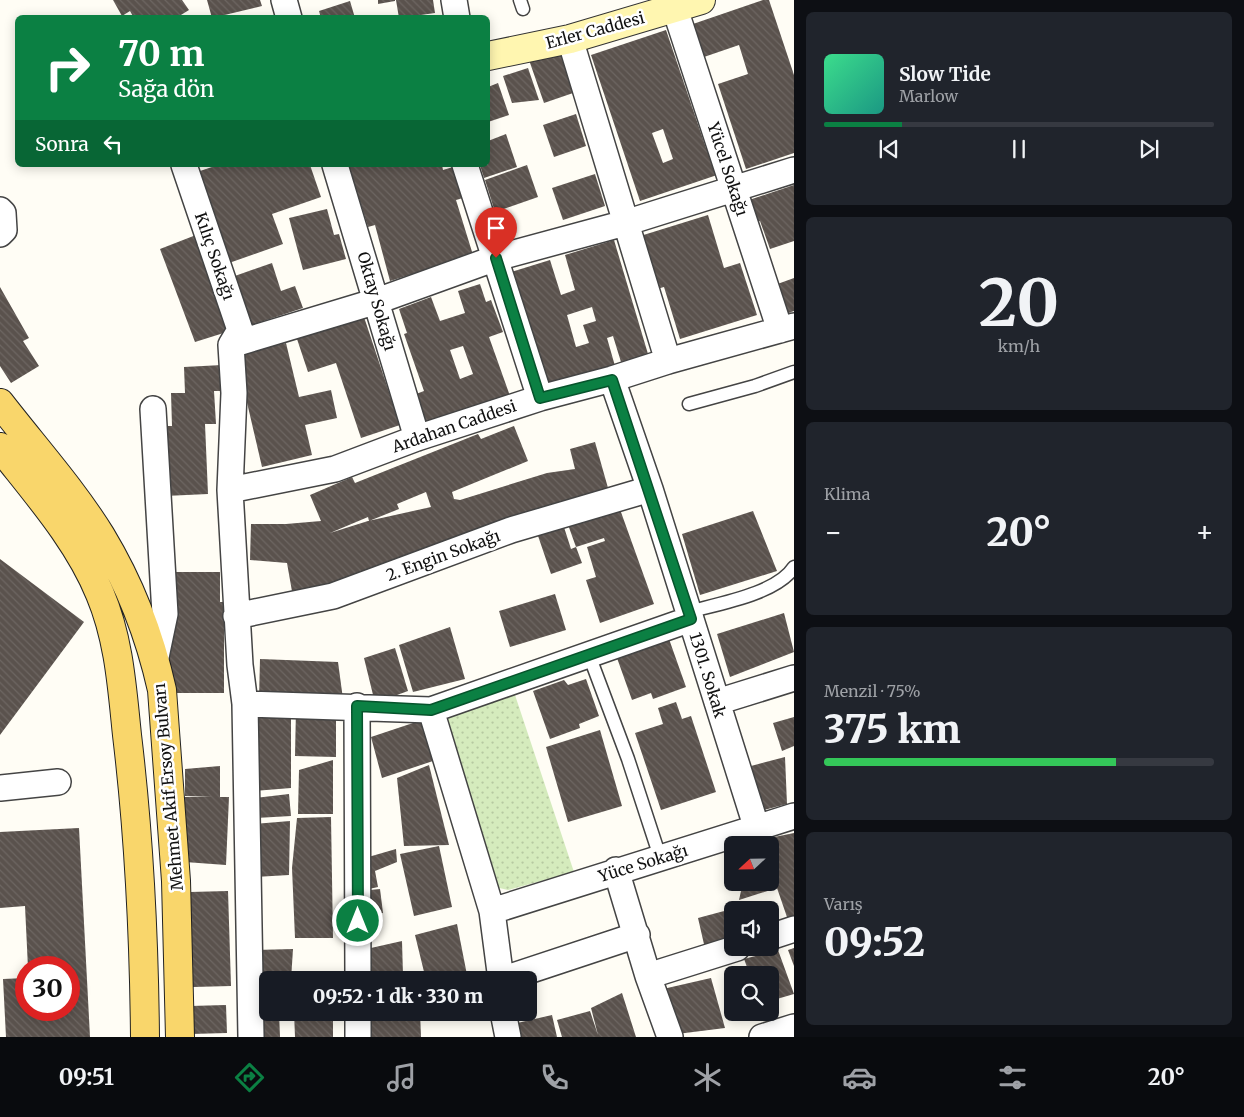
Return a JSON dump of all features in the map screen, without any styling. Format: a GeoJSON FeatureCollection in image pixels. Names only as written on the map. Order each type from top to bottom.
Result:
{"type":"FeatureCollection","features":[{"type":"Feature","properties":{"kind":"main road","name":"Mehmet Akif Ersoy Bulvarı"},"geometry":{"type":"LineString","coordinates":[[0,403],[100,535],[134,602],[155,662],[162,690],[176,881],[180,1037]]}},
{"type":"Feature","properties":{"kind":"main road"},"geometry":{"type":"LineString","coordinates":[[0,447],[84,560],[100,593],[113,630],[120,668],[133,784],[144,948],[145,1037]]}},
{"type":"Feature","properties":{"kind":"street"},"geometry":{"type":"LineString","coordinates":[[284,0],[288,15]]}},
{"type":"Feature","properties":{"kind":"street"},"geometry":{"type":"LineString","coordinates":[[454,0],[456,15]]}},
{"type":"Feature","properties":{"kind":"street","name":"Erler Caddesi"},"geometry":{"type":"LineString","coordinates":[[490,56],[570,38],[701,0]]}},
{"type":"Feature","properties":{"kind":"street","name":"Yücel Sokağı"},"geometry":{"type":"LineString","coordinates":[[675,9],[733,187],[787,328]]}},
{"type":"Feature","properties":{"kind":"street"},"geometry":{"type":"LineString","coordinates":[[570,38],[668,360]]}},
{"type":"Feature","properties":{"kind":"street","name":"Kılıç Sokağı"},"geometry":{"type":"LineString","coordinates":[[185,167],[240,330],[231,345]]}},
{"type":"Feature","properties":{"kind":"street","name":"Oktay Sokağı"},"geometry":{"type":"LineString","coordinates":[[336,167],[378,301],[417,438]]}},
{"type":"Feature","properties":{"kind":"street"},"geometry":{"type":"LineString","coordinates":[[466,167],[540,398]]}},
{"type":"Feature","properties":{"kind":"street"},"geometry":{"type":"LineString","coordinates":[[251,1037],[245,704],[236,616],[230,490],[234,393],[231,345],[378,301],[496,258],[625,223],[733,187],[794,170]]}},
{"type":"Feature","properties":{"kind":"street","name":"Ardahan Caddesi"},"geometry":{"type":"LineString","coordinates":[[230,490],[335,468],[417,438],[540,398],[612,380],[668,360],[787,328]]}},
{"type":"Feature","properties":{"kind":"street","name":"1301. Sokak"},"geometry":{"type":"LineString","coordinates":[[612,380],[650,489],[757,829]]}},
{"type":"Feature","properties":{"kind":"street"},"geometry":{"type":"LineString","coordinates":[[154,409],[165,614],[155,662]]}},
{"type":"Feature","properties":{"kind":"street","name":"2. Engin Sokağı"},"geometry":{"type":"LineString","coordinates":[[236,616],[333,596],[511,530],[650,489]]}},
{"type":"Feature","properties":{"kind":"street"},"geometry":{"type":"LineString","coordinates":[[245,704],[357,706],[431,710],[589,655],[690,616]]}},
{"type":"Feature","properties":{"kind":"street"},"geometry":{"type":"LineString","coordinates":[[717,702],[794,678]]}},
{"type":"Feature","properties":{"kind":"street"},"geometry":{"type":"LineString","coordinates":[[357,706],[358,971]]}},
{"type":"Feature","properties":{"kind":"street"},"geometry":{"type":"LineString","coordinates":[[431,710],[492,911],[500,971]]}},
{"type":"Feature","properties":{"kind":"street"},"geometry":{"type":"LineString","coordinates":[[0,788],[58,782]]}},
{"type":"Feature","properties":{"kind":"street","name":"Yüce Sokağı"},"geometry":{"type":"LineString","coordinates":[[492,911],[616,870],[757,829],[794,816]]}},
{"type":"Feature","properties":{"kind":"street"},"geometry":{"type":"LineString","coordinates":[[616,870],[648,976],[670,1037]]}},
{"type":"Feature","properties":{"kind":"street"},"geometry":{"type":"LineString","coordinates":[[779,934],[794,929]]}},
{"type":"Feature","properties":{"kind":"street"},"geometry":{"type":"LineString","coordinates":[[528,971],[637,935]]}},
{"type":"Feature","properties":{"kind":"street"},"geometry":{"type":"LineString","coordinates":[[648,976],[724,952]]}},
{"type":"Feature","properties":{"kind":"street"},"geometry":{"type":"LineString","coordinates":[[358,1021],[358,1037]]}},
{"type":"Feature","properties":{"kind":"street"},"geometry":{"type":"LineString","coordinates":[[505,1021],[508,1037]]}},
{"type":"Feature","properties":{"kind":"street"},"geometry":{"type":"LineString","coordinates":[[762,1037],[794,1027]]}},
{"type":"Feature","properties":{"kind":"lane"},"geometry":{"type":"LineString","coordinates":[[688,404],[755,386],[794,372]]}},
{"type":"Feature","properties":{"kind":"lane"},"geometry":{"type":"LineString","coordinates":[[690,616],[754,593],[778,582],[794,567]]}},
{"type":"Feature","properties":{"kind":"lane"},"geometry":{"type":"LineString","coordinates":[[589,655],[628,759],[660,858]]}},
{"type":"Feature","properties":{"kind":"green space"},"geometry":{"type":"Polygon","coordinates":[[[514,692],[574,872],[508,890],[495,887],[445,716],[514,692]]]}},
{"type":"Feature","properties":{"kind":"building"},"geometry":{"type":"Polygon","coordinates":[[[113,0],[182,0],[189,10],[181,15],[132,15],[130,11],[121,15],[113,0]]]}},
{"type":"Feature","properties":{"kind":"building"},"geometry":{"type":"Polygon","coordinates":[[[207,0],[260,0],[262,6],[224,15],[211,15],[207,0]]]}},
{"type":"Feature","properties":{"kind":"building"},"geometry":{"type":"Polygon","coordinates":[[[378,0],[395,0],[395,1],[378,4],[378,0]]]}},
{"type":"Feature","properties":{"kind":"building"},"geometry":{"type":"Polygon","coordinates":[[[396,0],[433,0],[435,13],[398,15],[396,0]]]}},
{"type":"Feature","properties":{"kind":"building"},"geometry":{"type":"Polygon","coordinates":[[[763,0],[769,0],[794,75],[794,153],[746,169],[718,84],[748,74],[739,45],[704,57],[693,24],[763,0]]]}},
{"type":"Feature","properties":{"kind":"building"},"geometry":{"type":"Polygon","coordinates":[[[350,1],[354,15],[320,15],[319,11],[350,1]]]}},
{"type":"Feature","properties":{"kind":"building"},"geometry":{"type":"Polygon","coordinates":[[[666,30],[706,148],[711,147],[720,174],[640,201],[591,55],[666,30]],[[663,129],[652,133],[663,163],[673,159],[663,129]]]}},
{"type":"Feature","properties":{"kind":"building"},"geometry":{"type":"Polygon","coordinates":[[[561,49],[576,92],[544,103],[529,60],[561,49]]]}},
{"type":"Feature","properties":{"kind":"building"},"geometry":{"type":"Polygon","coordinates":[[[528,68],[539,100],[512,103],[503,76],[528,68]]]}},
{"type":"Feature","properties":{"kind":"building"},"geometry":{"type":"Polygon","coordinates":[[[498,83],[509,115],[490,121],[490,86],[498,83]]]}},
{"type":"Feature","properties":{"kind":"building"},"geometry":{"type":"Polygon","coordinates":[[[576,114],[586,146],[554,157],[543,125],[576,114]]]}},
{"type":"Feature","properties":{"kind":"building"},"geometry":{"type":"Polygon","coordinates":[[[506,134],[517,167],[484,178],[481,167],[490,167],[490,140],[506,134]]]}},
{"type":"Feature","properties":{"kind":"building"},"geometry":{"type":"Polygon","coordinates":[[[527,165],[538,197],[495,212],[485,180],[527,165]]]}},
{"type":"Feature","properties":{"kind":"building"},"geometry":{"type":"Polygon","coordinates":[[[212,167],[311,167],[321,197],[272,214],[283,244],[229,263],[197,172],[212,167]]]}},
{"type":"Feature","properties":{"kind":"building"},"geometry":{"type":"Polygon","coordinates":[[[344,167],[442,167],[443,170],[453,167],[463,198],[456,200],[473,255],[390,281],[375,225],[368,227],[350,170],[345,172],[344,167]]]}},
{"type":"Feature","properties":{"kind":"building"},"geometry":{"type":"Polygon","coordinates":[[[595,174],[605,206],[563,220],[552,188],[595,174]]]}},
{"type":"Feature","properties":{"kind":"building"},"geometry":{"type":"Polygon","coordinates":[[[794,185],[794,241],[770,249],[760,221],[753,224],[746,201],[794,185]]]}},
{"type":"Feature","properties":{"kind":"building"},"geometry":{"type":"Polygon","coordinates":[[[327,209],[334,235],[339,234],[346,259],[303,270],[289,218],[327,209]]]}},
{"type":"Feature","properties":{"kind":"building"},"geometry":{"type":"Polygon","coordinates":[[[708,215],[724,268],[740,263],[757,315],[680,339],[664,287],[653,290],[637,237],[708,215]]]}},
{"type":"Feature","properties":{"kind":"building"},"geometry":{"type":"Polygon","coordinates":[[[196,235],[230,331],[195,342],[160,249],[196,235]]]}},
{"type":"Feature","properties":{"kind":"building"},"geometry":{"type":"Polygon","coordinates":[[[614,240],[648,354],[621,362],[613,336],[607,338],[615,366],[543,388],[508,273],[550,260],[561,295],[575,290],[565,255],[614,240]],[[592,307],[567,315],[576,347],[589,343],[583,325],[596,321],[592,307]]]}},
{"type":"Feature","properties":{"kind":"building"},"geometry":{"type":"Polygon","coordinates":[[[272,263],[281,291],[295,286],[303,308],[249,326],[232,277],[272,263]]]}},
{"type":"Feature","properties":{"kind":"building"},"geometry":{"type":"Polygon","coordinates":[[[794,278],[794,311],[783,315],[772,286],[794,278]]]}},
{"type":"Feature","properties":{"kind":"building"},"geometry":{"type":"Polygon","coordinates":[[[480,284],[486,302],[491,300],[503,332],[489,337],[510,396],[427,425],[416,394],[424,391],[404,334],[407,333],[399,309],[431,297],[440,321],[465,313],[458,291],[480,284]],[[463,346],[450,350],[460,379],[473,374],[463,346]]]}},
{"type":"Feature","properties":{"kind":"building"},"geometry":{"type":"Polygon","coordinates":[[[0,287],[29,338],[23,341],[39,366],[11,383],[0,366],[0,287]]]}},
{"type":"Feature","properties":{"kind":"building"},"geometry":{"type":"Polygon","coordinates":[[[364,317],[400,425],[361,438],[336,363],[308,372],[297,339],[364,317]]]}},
{"type":"Feature","properties":{"kind":"building"},"geometry":{"type":"Polygon","coordinates":[[[286,343],[299,397],[331,390],[337,418],[305,425],[312,455],[262,467],[236,355],[286,343]]]}},
{"type":"Feature","properties":{"kind":"building"},"geometry":{"type":"Polygon","coordinates":[[[222,365],[223,391],[214,391],[216,424],[205,424],[208,494],[165,496],[162,426],[172,426],[171,393],[185,393],[184,367],[222,365]]]}},
{"type":"Feature","properties":{"kind":"building"},"geometry":{"type":"Polygon","coordinates":[[[514,426],[528,461],[452,492],[454,499],[460,500],[547,473],[575,469],[570,449],[595,442],[610,495],[445,544],[387,563],[323,591],[293,597],[287,563],[250,560],[251,524],[321,521],[310,495],[352,477],[355,483],[478,434],[481,439],[514,426]],[[426,492],[397,504],[399,509],[370,520],[431,507],[426,492]],[[368,517],[330,533],[369,521],[368,517]]]}},
{"type":"Feature","properties":{"kind":"building"},"geometry":{"type":"Polygon","coordinates":[[[617,501],[654,604],[600,623],[586,580],[596,577],[587,547],[605,541],[604,538],[576,547],[566,519],[617,501]]]}},
{"type":"Feature","properties":{"kind":"building"},"geometry":{"type":"Polygon","coordinates":[[[753,511],[777,571],[700,595],[682,534],[753,511]]]}},
{"type":"Feature","properties":{"kind":"building"},"geometry":{"type":"Polygon","coordinates":[[[562,521],[571,549],[576,547],[582,563],[551,574],[536,530],[562,521]]]}},
{"type":"Feature","properties":{"kind":"building"},"geometry":{"type":"Polygon","coordinates":[[[0,559],[84,622],[0,735],[0,559]]]}},
{"type":"Feature","properties":{"kind":"building"},"geometry":{"type":"Polygon","coordinates":[[[170,572],[220,572],[220,602],[224,602],[224,693],[170,693],[170,572]]]}},
{"type":"Feature","properties":{"kind":"building"},"geometry":{"type":"Polygon","coordinates":[[[555,594],[566,630],[510,647],[499,611],[555,594]]]}},
{"type":"Feature","properties":{"kind":"building"},"geometry":{"type":"Polygon","coordinates":[[[784,613],[794,652],[730,677],[717,634],[784,613]]]}},
{"type":"Feature","properties":{"kind":"building"},"geometry":{"type":"Polygon","coordinates":[[[450,627],[465,679],[413,692],[399,645],[450,627]]]}},
{"type":"Feature","properties":{"kind":"building"},"geometry":{"type":"Polygon","coordinates":[[[669,639],[686,687],[653,699],[651,693],[632,700],[617,658],[669,639]]]}},
{"type":"Feature","properties":{"kind":"building"},"geometry":{"type":"Polygon","coordinates":[[[395,648],[408,691],[375,703],[364,658],[395,648]]]}},
{"type":"Feature","properties":{"kind":"building"},"geometry":{"type":"Polygon","coordinates":[[[260,659],[338,662],[343,699],[259,699],[260,659]]]}},
{"type":"Feature","properties":{"kind":"building"},"geometry":{"type":"Polygon","coordinates":[[[586,679],[599,716],[579,724],[580,728],[550,739],[533,691],[564,680],[568,685],[586,679]]]}},
{"type":"Feature","properties":{"kind":"building"},"geometry":{"type":"Polygon","coordinates":[[[676,702],[682,719],[691,716],[716,792],[661,810],[635,733],[663,724],[658,708],[676,702]]]}},
{"type":"Feature","properties":{"kind":"building"},"geometry":{"type":"Polygon","coordinates":[[[251,708],[291,708],[291,788],[253,791],[251,708]]]}},
{"type":"Feature","properties":{"kind":"building"},"geometry":{"type":"Polygon","coordinates":[[[296,708],[336,709],[336,757],[295,756],[296,708]]]}},
{"type":"Feature","properties":{"kind":"building"},"geometry":{"type":"Polygon","coordinates":[[[794,717],[794,746],[782,751],[773,723],[794,717]]]}},
{"type":"Feature","properties":{"kind":"building"},"geometry":{"type":"Polygon","coordinates":[[[428,718],[439,759],[382,778],[371,737],[428,718]]]}},
{"type":"Feature","properties":{"kind":"building"},"geometry":{"type":"Polygon","coordinates":[[[600,730],[622,806],[568,822],[546,747],[600,730]]]}},
{"type":"Feature","properties":{"kind":"building"},"geometry":{"type":"Polygon","coordinates":[[[785,757],[787,804],[760,811],[751,766],[785,757]]]}},
{"type":"Feature","properties":{"kind":"building"},"geometry":{"type":"Polygon","coordinates":[[[333,760],[333,814],[298,814],[299,770],[333,760]]]}},
{"type":"Feature","properties":{"kind":"building"},"geometry":{"type":"Polygon","coordinates":[[[429,765],[449,845],[404,846],[397,778],[429,765]]]}},
{"type":"Feature","properties":{"kind":"building"},"geometry":{"type":"Polygon","coordinates":[[[220,766],[220,797],[229,797],[226,865],[185,862],[183,797],[212,797],[185,796],[185,769],[220,766]]]}},
{"type":"Feature","properties":{"kind":"building"},"geometry":{"type":"Polygon","coordinates":[[[289,794],[291,816],[256,818],[255,798],[289,794]]]}},
{"type":"Feature","properties":{"kind":"building"},"geometry":{"type":"Polygon","coordinates":[[[331,817],[333,938],[295,938],[292,868],[297,818],[331,817]]]}},
{"type":"Feature","properties":{"kind":"building"},"geometry":{"type":"Polygon","coordinates":[[[290,821],[289,875],[255,877],[254,824],[290,821]]]}},
{"type":"Feature","properties":{"kind":"building"},"geometry":{"type":"Polygon","coordinates":[[[79,828],[90,1037],[6,1037],[3,979],[15,978],[15,1021],[80,1021],[80,956],[27,956],[25,906],[0,908],[0,832],[79,828]]]}},
{"type":"Feature","properties":{"kind":"building"},"geometry":{"type":"Polygon","coordinates":[[[794,833],[794,918],[788,920],[778,891],[779,836],[794,833]]]}},
{"type":"Feature","properties":{"kind":"building"},"geometry":{"type":"Polygon","coordinates":[[[439,846],[452,907],[414,916],[400,854],[439,846]]]}},
{"type":"Feature","properties":{"kind":"building"},"geometry":{"type":"Polygon","coordinates":[[[396,849],[397,862],[375,871],[378,887],[360,891],[358,860],[396,849]]]}},
{"type":"Feature","properties":{"kind":"building"},"geometry":{"type":"Polygon","coordinates":[[[380,889],[383,913],[362,916],[360,891],[380,889]]]}},
{"type":"Feature","properties":{"kind":"building"},"geometry":{"type":"Polygon","coordinates":[[[228,891],[231,986],[193,987],[190,892],[228,891]]]}},
{"type":"Feature","properties":{"kind":"building"},"geometry":{"type":"Polygon","coordinates":[[[741,891],[768,891],[739,900],[741,891]]]}},
{"type":"Feature","properties":{"kind":"building"},"geometry":{"type":"Polygon","coordinates":[[[724,911],[724,946],[706,953],[698,918],[724,911]]]}},
{"type":"Feature","properties":{"kind":"building"},"geometry":{"type":"Polygon","coordinates":[[[457,924],[466,971],[424,971],[415,935],[457,924]]]}},
{"type":"Feature","properties":{"kind":"building"},"geometry":{"type":"Polygon","coordinates":[[[402,941],[403,971],[363,971],[362,950],[402,941]]]}},
{"type":"Feature","properties":{"kind":"building"},"geometry":{"type":"Polygon","coordinates":[[[794,948],[794,966],[788,950],[794,948]]]}},
{"type":"Feature","properties":{"kind":"building"},"geometry":{"type":"Polygon","coordinates":[[[293,949],[292,971],[259,971],[259,1021],[279,1021],[280,1037],[256,1037],[255,950],[293,949]]]}},
{"type":"Feature","properties":{"kind":"building"},"geometry":{"type":"Polygon","coordinates":[[[779,953],[794,994],[779,998],[779,966],[747,966],[744,959],[755,956],[779,956],[779,953]]]}},
{"type":"Feature","properties":{"kind":"building"},"geometry":{"type":"Polygon","coordinates":[[[711,978],[725,1028],[677,1034],[663,989],[711,978]]]}},
{"type":"Feature","properties":{"kind":"building"},"geometry":{"type":"Polygon","coordinates":[[[622,993],[636,1037],[562,1037],[557,1020],[590,1011],[598,1035],[591,1008],[622,993]]]}},
{"type":"Feature","properties":{"kind":"building"},"geometry":{"type":"Polygon","coordinates":[[[226,1005],[227,1033],[191,1034],[190,1006],[226,1005]]]}},
{"type":"Feature","properties":{"kind":"building"},"geometry":{"type":"Polygon","coordinates":[[[552,1015],[557,1037],[516,1037],[513,1024],[537,1021],[537,1018],[552,1015]]]}},
{"type":"Feature","properties":{"kind":"building"},"geometry":{"type":"Polygon","coordinates":[[[294,1021],[333,1021],[333,1037],[295,1037],[294,1021]]]}},
{"type":"Feature","properties":{"kind":"building"},"geometry":{"type":"Polygon","coordinates":[[[364,1021],[420,1021],[421,1037],[365,1037],[364,1021]]]}},
{"type":"Feature","properties":{"kind":"route"},"geometry":{"type":"LineString","coordinates":[[358,921],[357,706],[431,710],[691,619],[650,489],[612,380],[540,398],[496,258]]}}]}
